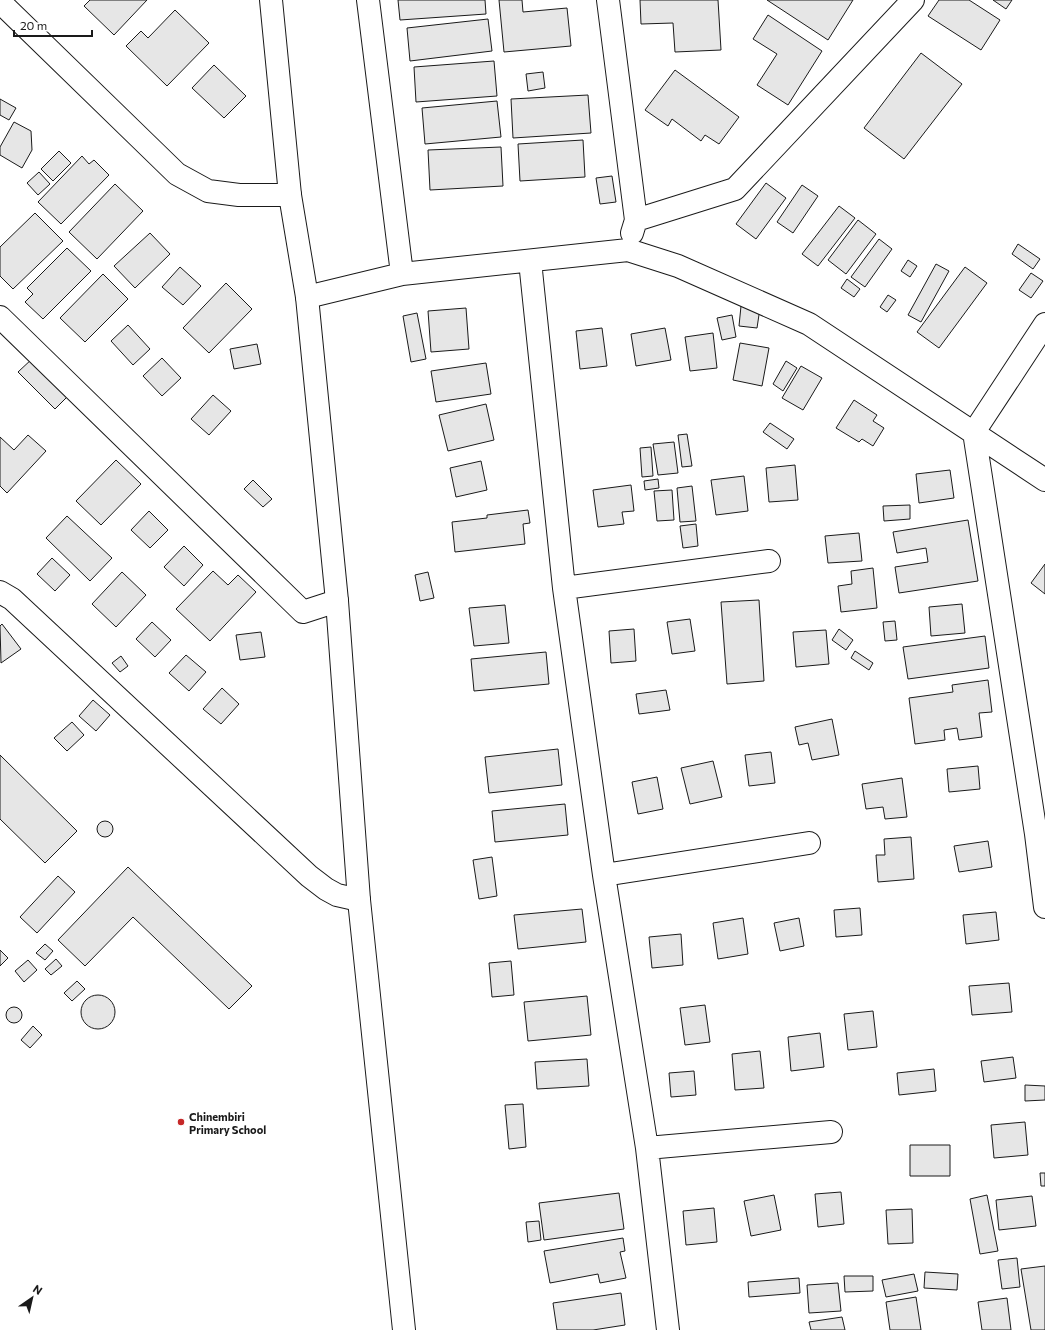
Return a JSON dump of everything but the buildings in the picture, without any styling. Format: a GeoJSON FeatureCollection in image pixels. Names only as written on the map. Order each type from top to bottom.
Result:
{"type":"FeatureCollection","features":[{"type":"Feature","properties":{"kind":"street"},"geometry":{"type":"LineString","coordinates":[[271,0],[290,194],[307,297],[337,601],[359,900],[404,1330]]}},
{"type":"Feature","properties":{"kind":"street"},"geometry":{"type":"LineString","coordinates":[[368,0],[402,274]]}},
{"type":"Feature","properties":{"kind":"street"},"geometry":{"type":"LineString","coordinates":[[608,0],[636,220],[628,250]]}},
{"type":"Feature","properties":{"kind":"street"},"geometry":{"type":"LineString","coordinates":[[636,220],[735,189],[913,0]]}},
{"type":"Feature","properties":{"kind":"street"},"geometry":{"type":"LineString","coordinates":[[0,2],[177,174],[208,191],[239,195],[290,194]]}},
{"type":"Feature","properties":{"kind":"street"},"geometry":{"type":"LineString","coordinates":[[307,297],[402,274],[628,250],[678,266],[810,324],[1045,480]]}},
{"type":"Feature","properties":{"kind":"street"},"geometry":{"type":"LineString","coordinates":[[530,261],[564,588],[604,875],[647,1148],[668,1330]]}},
{"type":"Feature","properties":{"kind":"street"},"geometry":{"type":"LineString","coordinates":[[0,317],[303,612],[337,601]]}},
{"type":"Feature","properties":{"kind":"street"},"geometry":{"type":"LineString","coordinates":[[1045,324],[974,432],[1040,835],[1045,907]]}},
{"type":"Feature","properties":{"kind":"street"},"geometry":{"type":"LineString","coordinates":[[564,588],[769,561]]}},
{"type":"Feature","properties":{"kind":"street"},"geometry":{"type":"LineString","coordinates":[[0,592],[12,599],[309,876],[326,889],[337,895],[359,900]]}},
{"type":"Feature","properties":{"kind":"street"},"geometry":{"type":"LineString","coordinates":[[604,875],[809,843]]}},
{"type":"Feature","properties":{"kind":"street"},"geometry":{"type":"LineString","coordinates":[[647,1148],[831,1132]]}},
{"type":"Feature","properties":{"kind":"place","name":"Chinembiri Primary School"},"geometry":{"type":"Point","coordinates":[181,1122]}}]}
